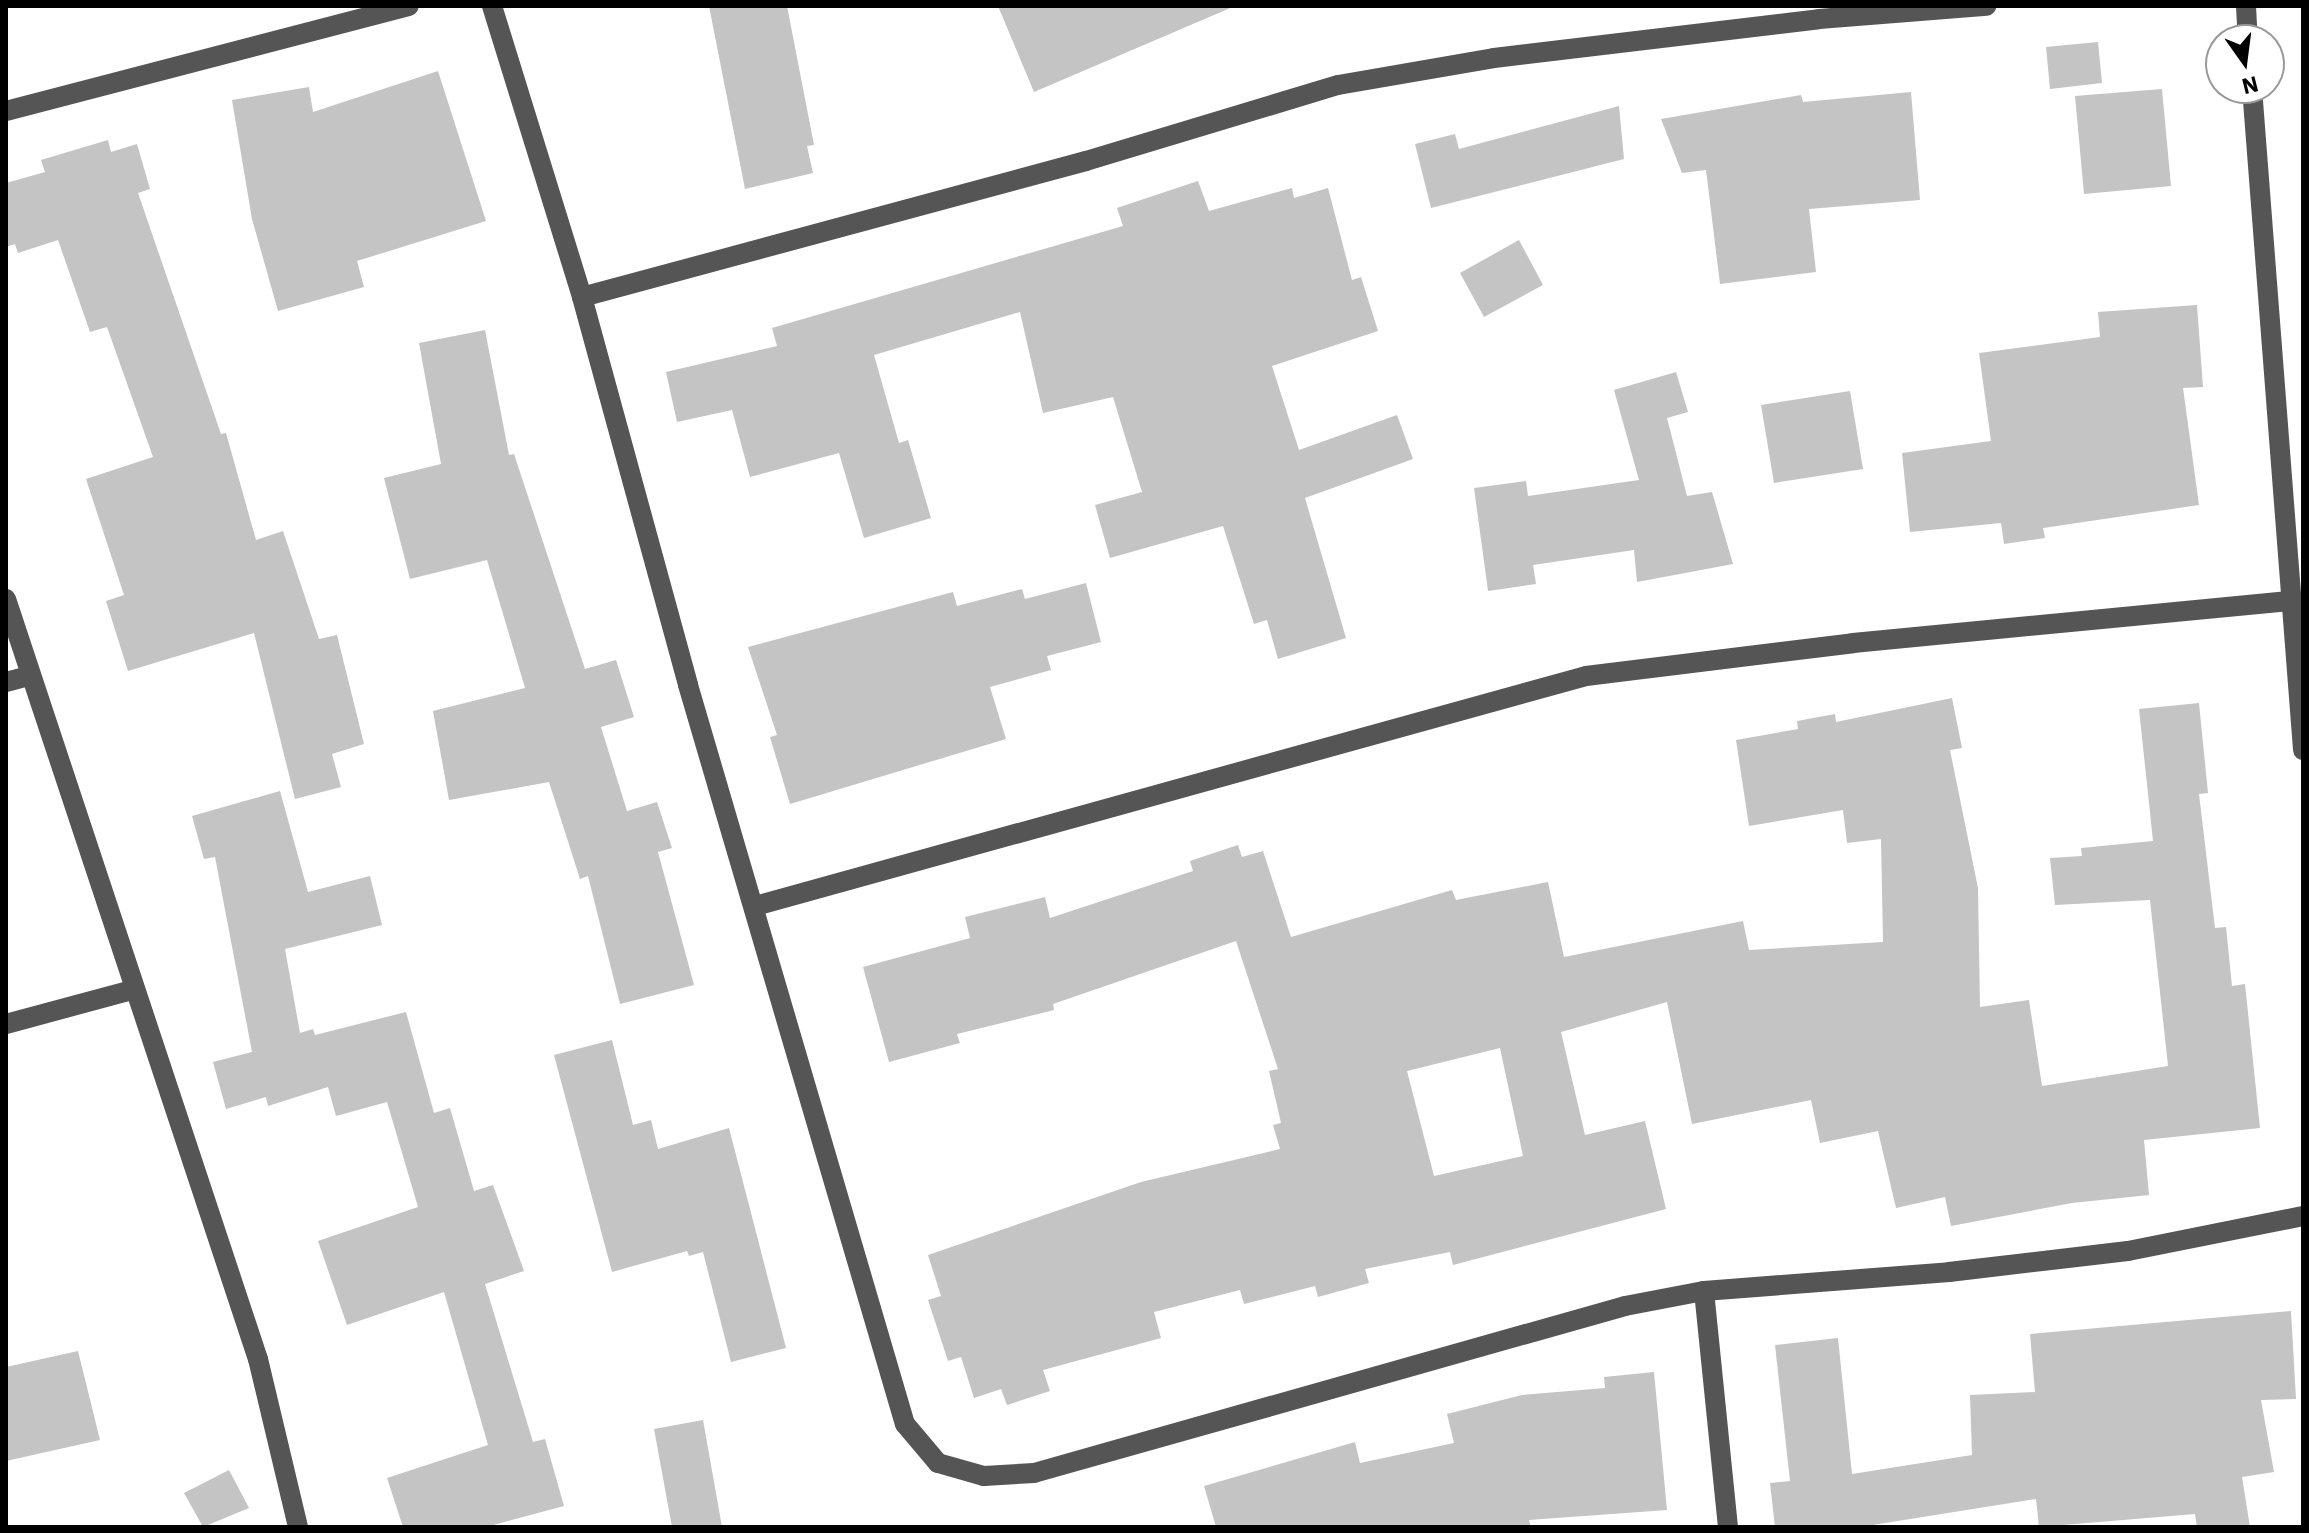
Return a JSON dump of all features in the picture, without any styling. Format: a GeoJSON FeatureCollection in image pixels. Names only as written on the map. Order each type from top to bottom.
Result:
{"type":"FeatureCollection","features":[{"type":"Feature","properties":{"kind":"street"},"geometry":{"type":"LineString","coordinates":[[6,111],[409,6]]}},
{"type":"Feature","properties":{"kind":"street"},"geometry":{"type":"LineString","coordinates":[[492,6],[582,297],[688,685],[905,1424],[938,1463],[984,1476],[1034,1473],[1625,1306],[1704,1291],[1949,1272],[2128,1251],[2303,1216]]}},
{"type":"Feature","properties":{"kind":"street"},"geometry":{"type":"LineString","coordinates":[[582,297],[1086,161],[1338,85],[1494,58],[1819,19],[1986,6]]}},
{"type":"Feature","properties":{"kind":"street"},"geometry":{"type":"LineString","coordinates":[[2253,104],[2303,750]]}},
{"type":"Feature","properties":{"kind":"street"},"geometry":{"type":"LineString","coordinates":[[6,599],[28,676],[132,990],[258,1359],[298,1527]]}},
{"type":"Feature","properties":{"kind":"street"},"geometry":{"type":"LineString","coordinates":[[755,906],[1586,676],[1853,643],[2291,601]]}},
{"type":"Feature","properties":{"kind":"street"},"geometry":{"type":"LineString","coordinates":[[6,682],[28,676]]}},
{"type":"Feature","properties":{"kind":"street"},"geometry":{"type":"LineString","coordinates":[[6,1024],[132,990]]}},
{"type":"Feature","properties":{"kind":"street"},"geometry":{"type":"LineString","coordinates":[[1704,1291],[1728,1527]]}},
{"type":"Feature","properties":{"kind":"building"},"geometry":{"type":"Polygon","coordinates":[[[709,6],[787,6],[814,145],[807,146],[813,173],[745,189],[709,6]]]}},
{"type":"Feature","properties":{"kind":"building"},"geometry":{"type":"Polygon","coordinates":[[[998,6],[1235,6],[1034,92],[998,6]]]}},
{"type":"Feature","properties":{"kind":"building"},"geometry":{"type":"Polygon","coordinates":[[[2098,42],[2102,83],[2050,89],[2046,47],[2098,42]]]}},
{"type":"Feature","properties":{"kind":"building"},"geometry":{"type":"Polygon","coordinates":[[[438,71],[486,221],[357,261],[364,287],[278,311],[252,219],[232,100],[309,87],[313,112],[438,71]]]}},
{"type":"Feature","properties":{"kind":"building"},"geometry":{"type":"Polygon","coordinates":[[[2162,89],[2171,186],[2084,194],[2075,96],[2162,89]]]}},
{"type":"Feature","properties":{"kind":"building"},"geometry":{"type":"Polygon","coordinates":[[[1911,92],[1920,200],[1809,209],[1816,272],[1720,284],[1706,170],[1682,173],[1661,119],[1801,95],[1803,102],[1911,92]]]}},
{"type":"Feature","properties":{"kind":"building"},"geometry":{"type":"Polygon","coordinates":[[[1619,106],[1624,159],[1431,208],[1415,144],[1455,134],[1459,149],[1619,106]]]}},
{"type":"Feature","properties":{"kind":"building"},"geometry":{"type":"Polygon","coordinates":[[[108,140],[111,152],[137,144],[150,189],[138,193],[221,434],[226,433],[256,540],[283,531],[319,639],[337,635],[364,744],[332,754],[341,787],[295,799],[254,633],[128,671],[106,601],[124,595],[86,479],[153,457],[107,327],[90,332],[58,240],[18,253],[15,244],[6,247],[6,183],[45,172],[41,160],[108,140]]]}},
{"type":"Feature","properties":{"kind":"building"},"geometry":{"type":"Polygon","coordinates":[[[1198,181],[1209,211],[1292,188],[1294,198],[1328,188],[1352,280],[1361,277],[1378,331],[1272,366],[1299,450],[1397,415],[1413,459],[1305,498],[1346,638],[1278,659],[1267,620],[1254,624],[1223,526],[1110,558],[1095,505],[1142,492],[1113,397],[1043,413],[1020,312],[874,355],[899,443],[908,440],[931,518],[864,538],[839,453],[750,477],[732,410],[677,422],[666,372],[777,346],[772,328],[1123,226],[1117,208],[1198,181]]]}},
{"type":"Feature","properties":{"kind":"building"},"geometry":{"type":"Polygon","coordinates":[[[1519,240],[1543,285],[1484,317],[1460,273],[1519,240]]]}},
{"type":"Feature","properties":{"kind":"building"},"geometry":{"type":"Polygon","coordinates":[[[2197,305],[2203,387],[2183,388],[2199,505],[2043,528],[2045,538],[2004,544],[2001,523],[1910,532],[1902,453],[1991,441],[1979,353],[2100,337],[2098,312],[2197,305]]]}},
{"type":"Feature","properties":{"kind":"building"},"geometry":{"type":"Polygon","coordinates":[[[485,330],[509,455],[514,454],[585,669],[616,660],[634,717],[601,727],[627,811],[657,802],[672,848],[658,852],[694,985],[620,1004],[588,876],[580,879],[549,782],[449,800],[433,711],[525,688],[487,560],[410,579],[384,478],[441,464],[419,343],[485,330]]]}},
{"type":"Feature","properties":{"kind":"building"},"geometry":{"type":"Polygon","coordinates":[[[1676,372],[1688,412],[1667,418],[1687,496],[1712,492],[1733,564],[1637,582],[1634,550],[1533,565],[1536,584],[1488,591],[1474,488],[1526,481],[1528,496],[1639,480],[1614,390],[1676,372]]]}},
{"type":"Feature","properties":{"kind":"building"},"geometry":{"type":"Polygon","coordinates":[[[1850,391],[1863,469],[1774,483],[1761,405],[1850,391]]]}},
{"type":"Feature","properties":{"kind":"building"},"geometry":{"type":"Polygon","coordinates":[[[1086,583],[1101,642],[1047,656],[1051,670],[990,687],[1006,739],[790,804],[770,737],[777,735],[748,647],[953,592],[957,606],[1022,589],[1025,599],[1086,583]]]}},
{"type":"Feature","properties":{"kind":"building"},"geometry":{"type":"Polygon","coordinates":[[[1952,698],[1962,748],[1950,750],[1978,888],[1980,1007],[2029,1000],[2042,1086],[2168,1066],[2150,900],[2055,905],[2050,858],[2082,856],[2081,848],[2153,841],[2139,709],[2199,703],[2208,793],[2199,794],[2215,928],[2226,927],[2232,986],[2245,984],[2260,1128],[2144,1140],[2149,1195],[2072,1203],[1951,1226],[1945,1197],[1896,1208],[1878,1131],[1820,1143],[1811,1100],[1692,1124],[1667,1002],[1561,1032],[1585,1135],[1645,1121],[1666,1209],[1453,1265],[1450,1252],[1365,1269],[1369,1283],[1318,1297],[1315,1286],[1244,1304],[1240,1290],[1154,1312],[1161,1338],[1043,1370],[1050,1391],[1007,1405],[1001,1389],[974,1398],[961,1357],[948,1361],[928,1300],[941,1296],[928,1255],[1141,1182],[1280,1149],[1273,1125],[1281,1123],[1269,1071],[1278,1069],[1236,941],[1053,1004],[1054,1010],[957,1034],[960,1043],[889,1062],[863,967],[970,938],[965,917],[1045,897],[1050,918],[1193,871],[1190,861],[1238,845],[1242,857],[1263,851],[1291,937],[1452,890],[1456,900],[1548,882],[1564,957],[1743,921],[1749,950],[1883,942],[1881,839],[1847,843],[1843,810],[1749,826],[1736,740],[1798,729],[1797,721],[1835,714],[1836,722],[1952,698]],[[1500,1048],[1407,1071],[1434,1176],[1523,1156],[1500,1048]]]}},
{"type":"Feature","properties":{"kind":"building"},"geometry":{"type":"Polygon","coordinates":[[[280,791],[308,892],[370,876],[382,925],[285,949],[300,1033],[313,1029],[315,1035],[406,1012],[434,1113],[450,1108],[474,1191],[493,1185],[524,1271],[485,1284],[533,1442],[545,1439],[564,1506],[486,1527],[403,1527],[387,1478],[488,1445],[444,1292],[347,1325],[318,1241],[418,1207],[387,1102],[336,1116],[328,1087],[268,1106],[266,1097],[226,1109],[213,1062],[252,1052],[215,857],[204,859],[192,816],[280,791]]]}},
{"type":"Feature","properties":{"kind":"building"},"geometry":{"type":"Polygon","coordinates":[[[612,1040],[633,1125],[651,1120],[658,1149],[729,1128],[786,1348],[731,1362],[703,1252],[689,1256],[687,1251],[612,1272],[554,1055],[612,1040]]]}},
{"type":"Feature","properties":{"kind":"building"},"geometry":{"type":"Polygon","coordinates":[[[2291,1311],[2296,1399],[2261,1400],[2274,1472],[2242,1477],[2250,1527],[2197,1527],[2195,1514],[2039,1527],[2036,1499],[1860,1527],[1775,1527],[1770,1483],[1790,1481],[1775,1345],[1838,1338],[1852,1474],[1972,1455],[1970,1395],[2035,1392],[2030,1334],[2291,1311]]]}},
{"type":"Feature","properties":{"kind":"building"},"geometry":{"type":"Polygon","coordinates":[[[78,1351],[100,1440],[6,1461],[6,1367],[78,1351]]]}},
{"type":"Feature","properties":{"kind":"building"},"geometry":{"type":"Polygon","coordinates":[[[1654,1372],[1667,1510],[1529,1520],[1531,1527],[1216,1527],[1204,1486],[1355,1442],[1360,1463],[1454,1443],[1447,1414],[1522,1395],[1605,1388],[1604,1377],[1654,1372]]]}},
{"type":"Feature","properties":{"kind":"building"},"geometry":{"type":"Polygon","coordinates":[[[703,1420],[722,1527],[672,1527],[654,1429],[703,1420]]]}},
{"type":"Feature","properties":{"kind":"building"},"geometry":{"type":"Polygon","coordinates":[[[229,1470],[249,1508],[203,1527],[184,1493],[229,1470]]]}}]}
